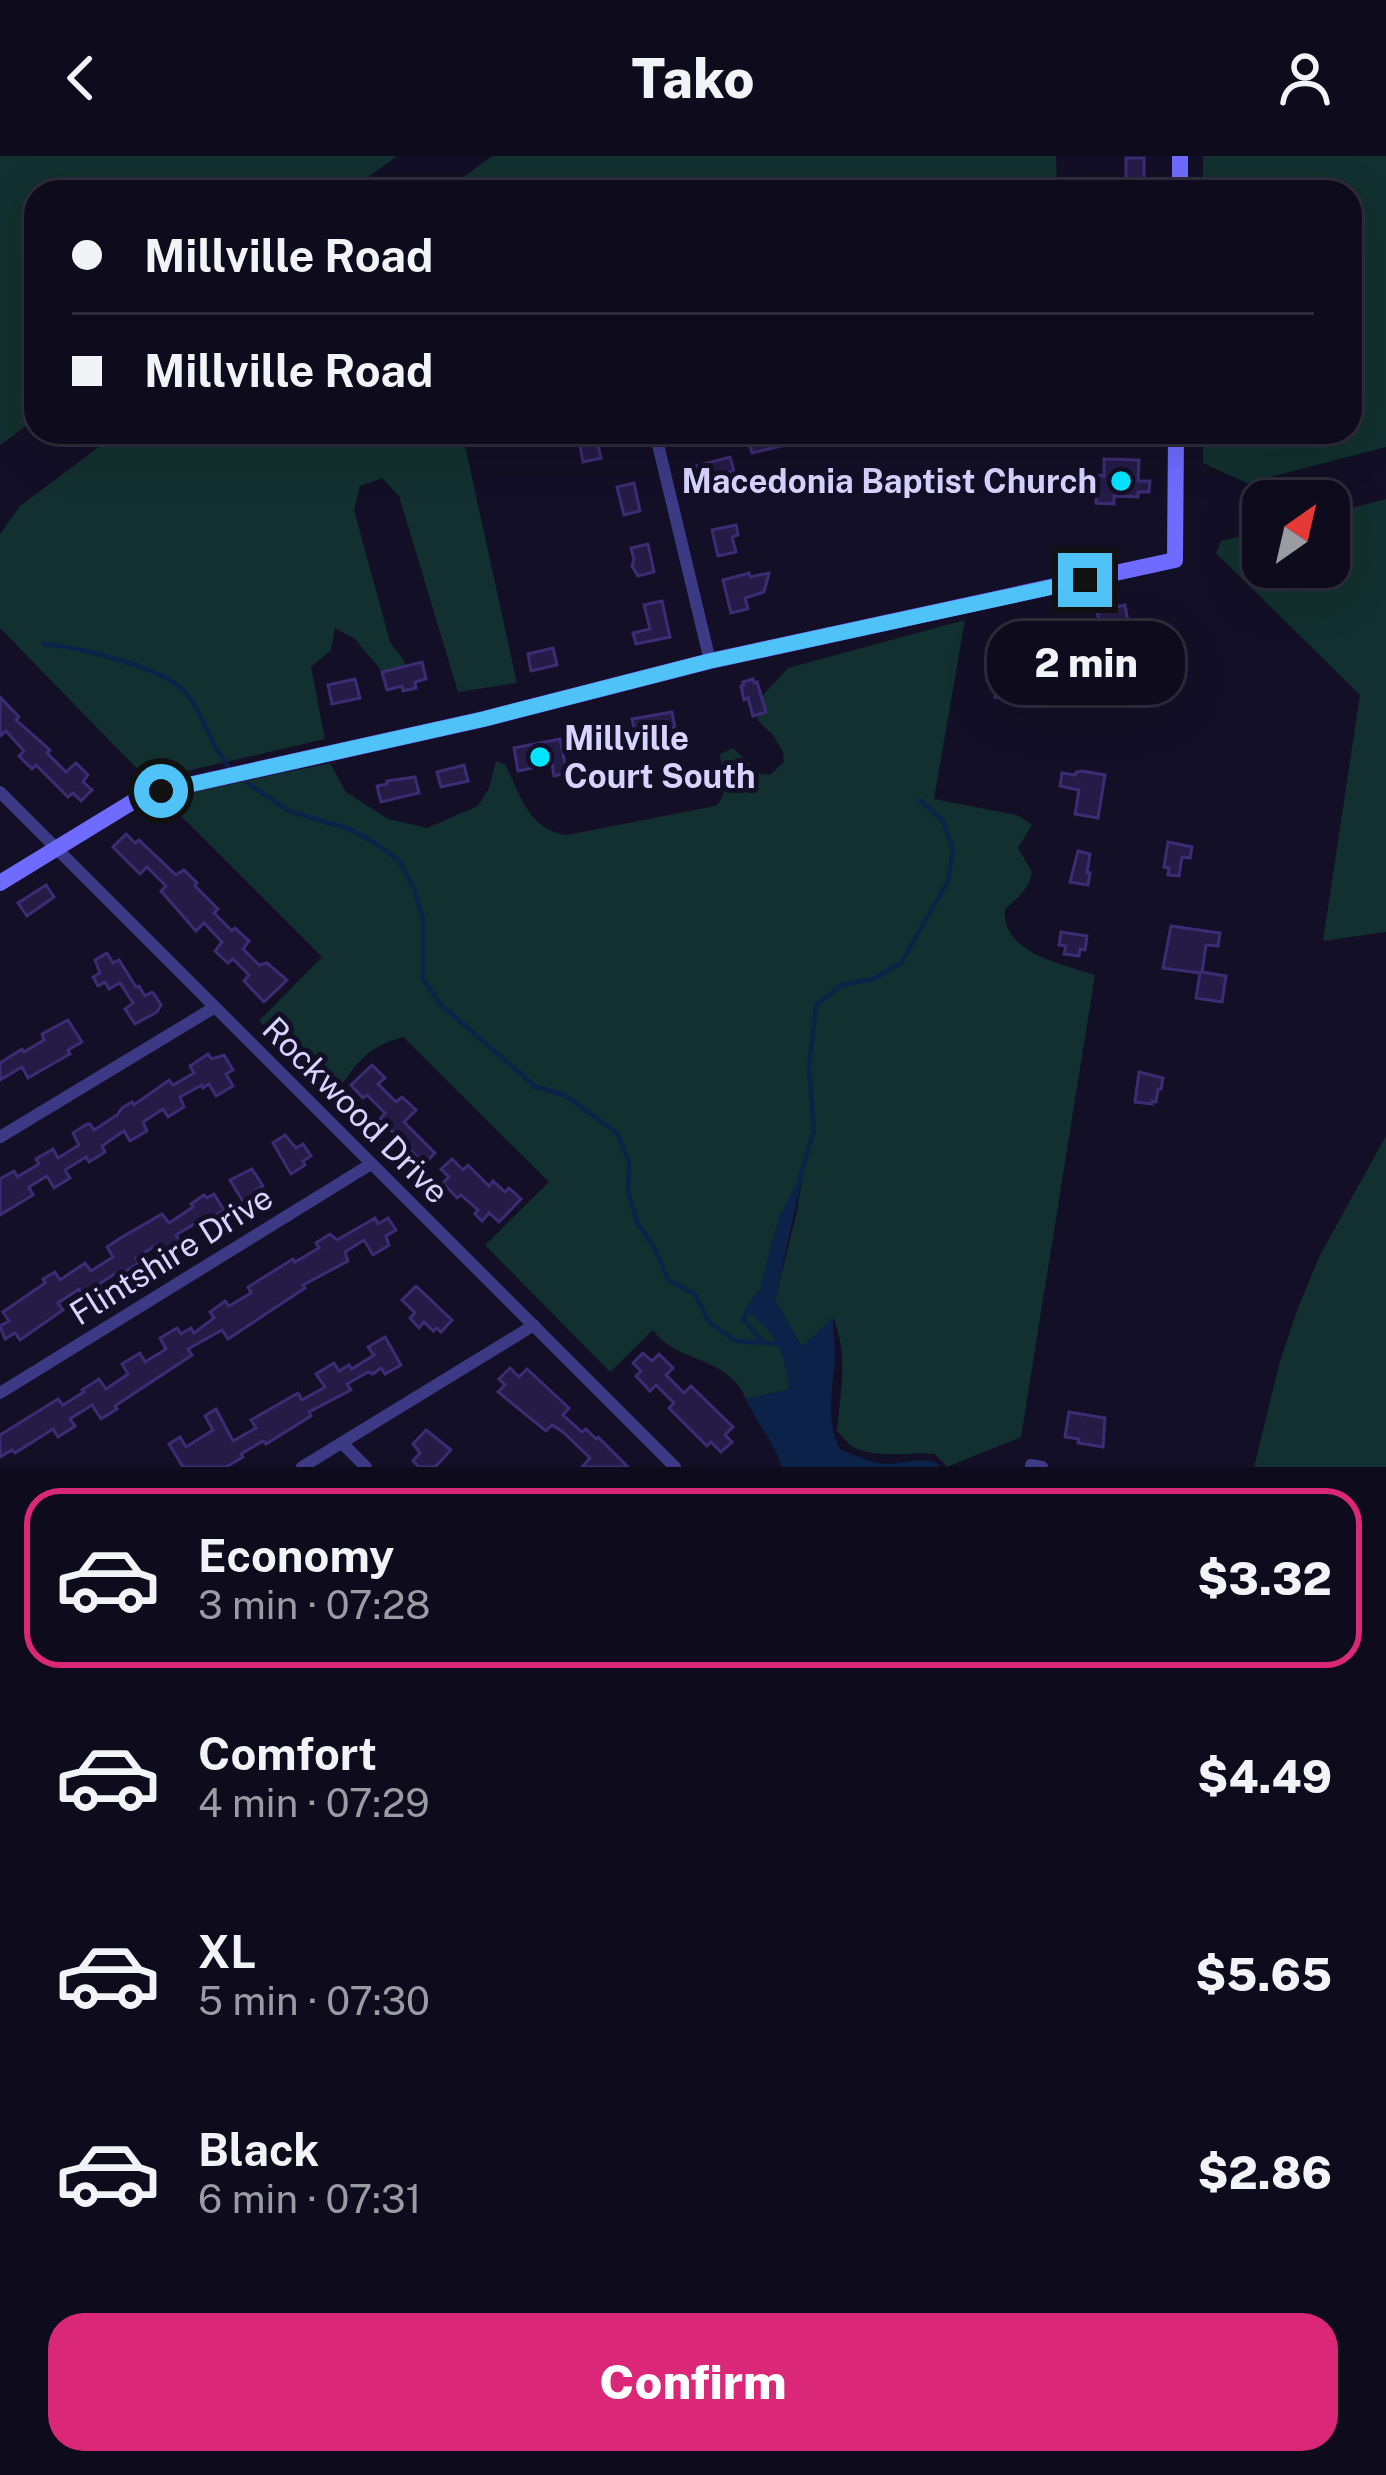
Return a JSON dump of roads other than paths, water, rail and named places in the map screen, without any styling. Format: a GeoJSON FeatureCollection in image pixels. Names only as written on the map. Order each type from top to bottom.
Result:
{"type":"FeatureCollection","features":[{"type":"Feature","properties":{"kind":"street"},"geometry":{"type":"LineString","coordinates":[[658,444],[710,661]]}},
{"type":"Feature","properties":{"kind":"street"},"geometry":{"type":"LineString","coordinates":[[0,883],[134,801],[161,791],[484,719],[710,661],[1175,560],[1176,444]]}},
{"type":"Feature","properties":{"kind":"street","name":"Rockwood Drive"},"geometry":{"type":"LineString","coordinates":[[0,792],[675,1467]]}},
{"type":"Feature","properties":{"kind":"street"},"geometry":{"type":"LineString","coordinates":[[0,1137],[215,1007]]}},
{"type":"Feature","properties":{"kind":"street","name":"Flintshire Drive"},"geometry":{"type":"LineString","coordinates":[[0,1393],[371,1164]]}},
{"type":"Feature","properties":{"kind":"street"},"geometry":{"type":"LineString","coordinates":[[302,1467],[534,1325]]}},
{"type":"Feature","properties":{"kind":"street"},"geometry":{"type":"LineString","coordinates":[[342,1443],[366,1467]]}},
{"type":"Feature","properties":{"kind":"water"},"geometry":{"type":"Polygon","coordinates":[[[804,1169],[775,1300],[802,1347],[833,1317],[831,1416],[835,1438],[840,1449],[876,1462],[927,1460],[938,1467],[782,1467],[746,1399],[790,1389],[777,1344],[744,1310],[760,1289],[779,1217],[804,1169]]]}},
{"type":"Feature","properties":{"kind":"waterway"},"geometry":{"type":"LineString","coordinates":[[44,644],[120,660],[175,684],[193,702],[229,768]]}},
{"type":"Feature","properties":{"kind":"waterway"},"geometry":{"type":"LineString","coordinates":[[247,783],[289,811],[349,829],[400,862],[423,919],[423,979],[441,1005],[536,1087],[564,1095],[617,1133],[629,1162],[628,1192],[638,1224],[668,1280],[695,1294],[709,1322],[735,1341],[764,1343]]}},
{"type":"Feature","properties":{"kind":"waterway"},"geometry":{"type":"LineString","coordinates":[[799,1180],[814,1130],[809,1067],[816,1005],[841,985],[873,979],[901,963],[948,881],[953,849],[943,821],[920,800]]}},
{"type":"Feature","properties":{"kind":"waterway"},"geometry":{"type":"LineString","coordinates":[[750,1307],[743,1319],[764,1343],[779,1344]]}},
{"type":"Feature","properties":{"kind":"place","name":"Macedonia Baptist Church"},"geometry":{"type":"Point","coordinates":[1121,481]}},
{"type":"Feature","properties":{"kind":"place","name":"Millville Court South"},"geometry":{"type":"Point","coordinates":[540,757]}}]}
